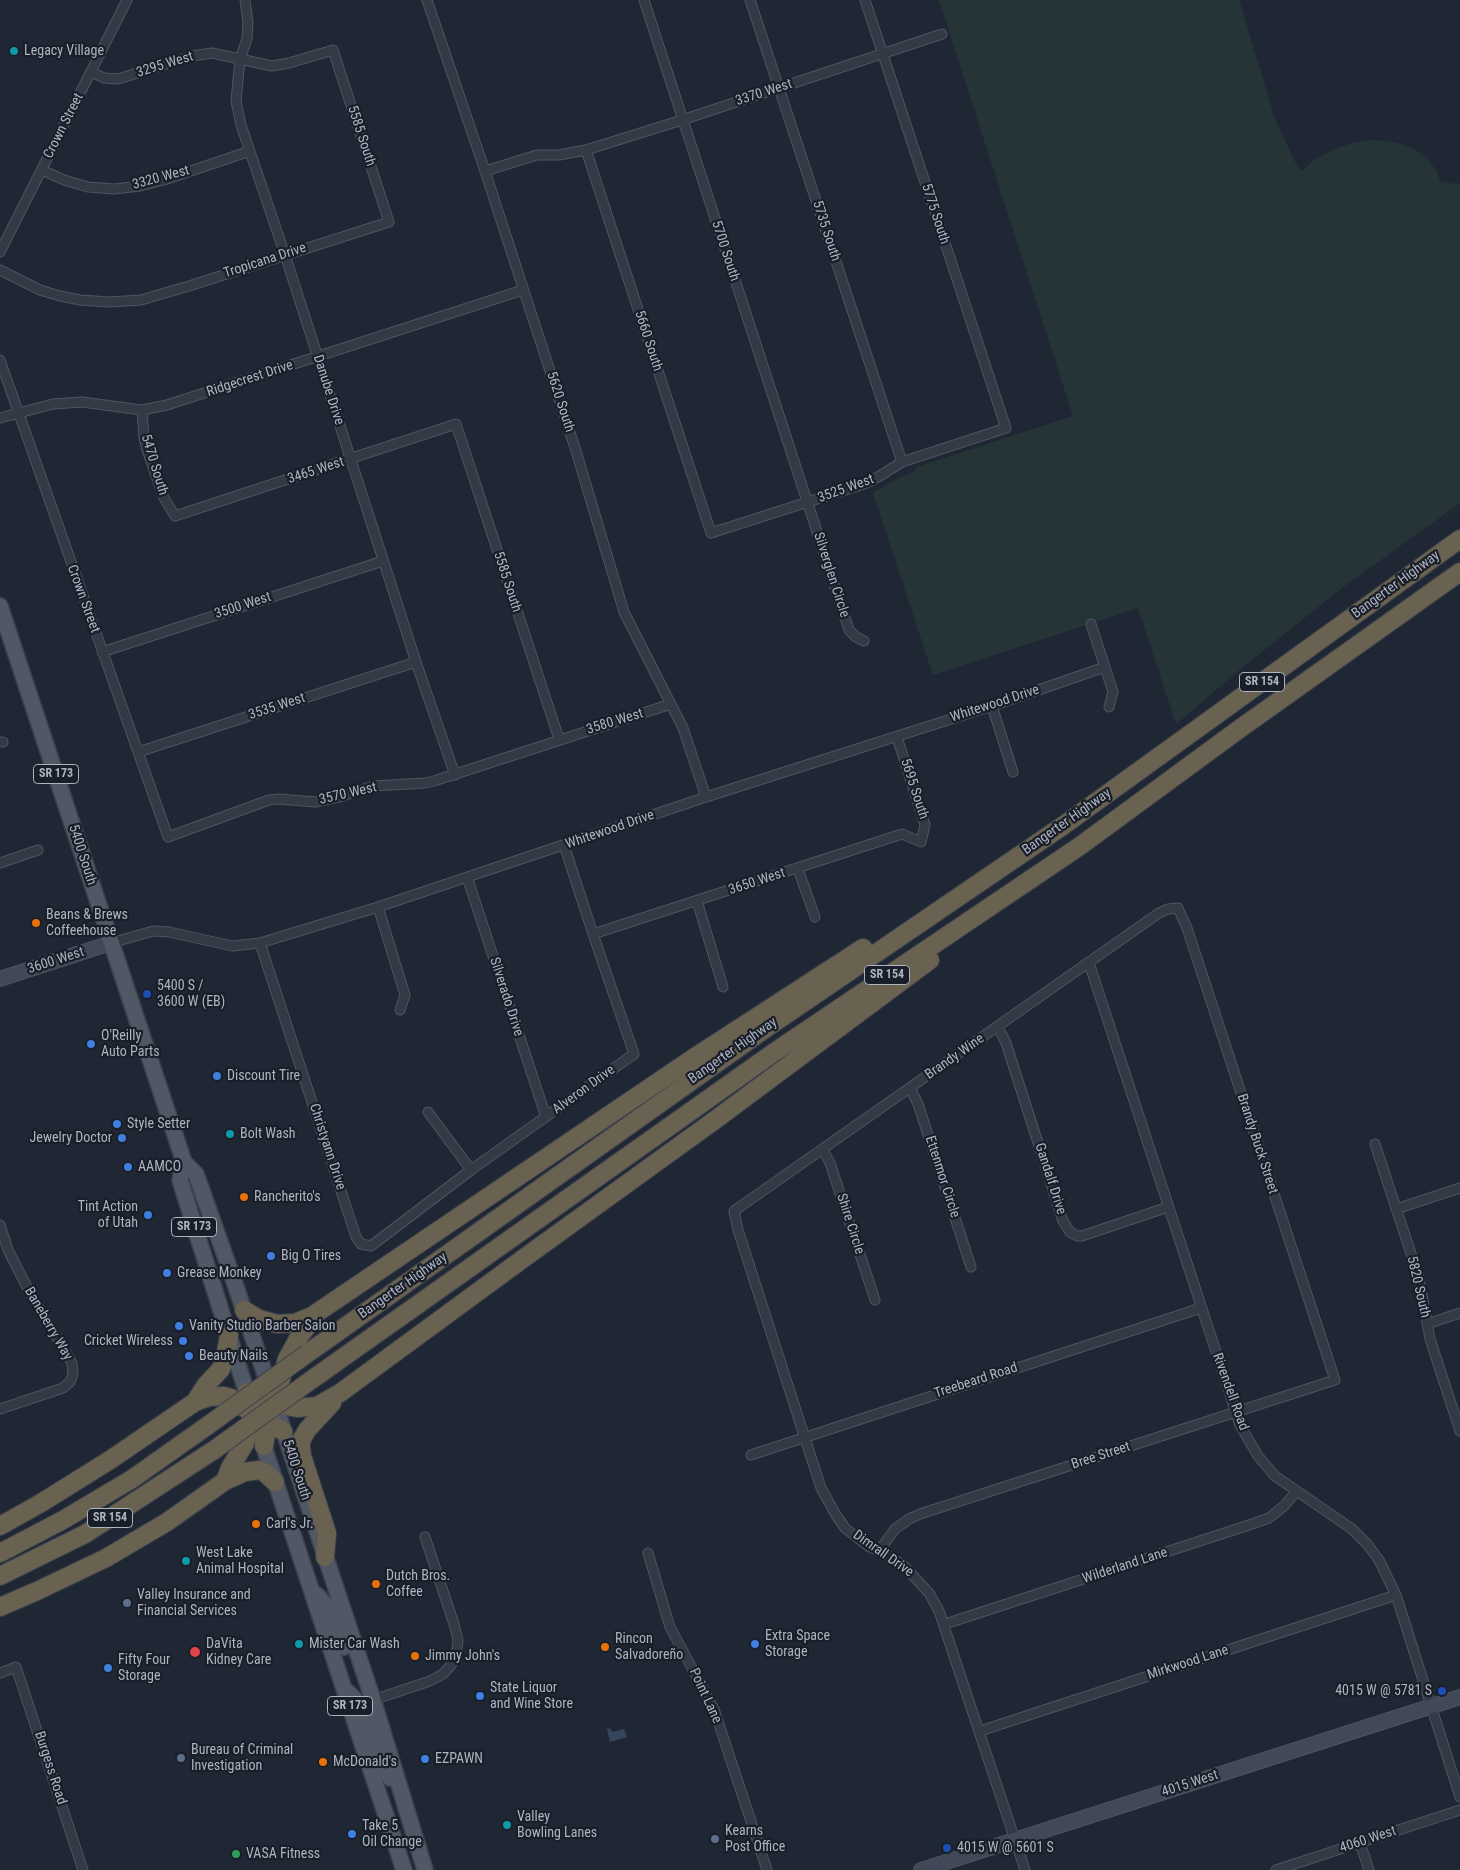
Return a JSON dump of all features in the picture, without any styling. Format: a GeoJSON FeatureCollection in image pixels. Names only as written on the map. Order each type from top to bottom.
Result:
{"type":"FeatureCollection","features":[{"type":"Feature","properties":{"kind":"highway","name":"Bangerter Highway"},"geometry":{"type":"LineString","coordinates":[[0,1553],[64,1520],[123,1484],[207,1426],[762,1031],[1064,825],[1460,539]]}},
{"type":"Feature","properties":{"kind":"highway","name":"Bangerter Highway"},"geometry":{"type":"LineString","coordinates":[[0,1576],[85,1534],[214,1450],[776,1051],[1080,846],[1460,572]]}},
{"type":"Feature","properties":{"kind":"highway"},"geometry":{"type":"LineString","coordinates":[[244,1310],[266,1322],[282,1324],[304,1320],[320,1312],[616,1109],[773,1005],[907,920],[988,873],[1064,825]]}},
{"type":"Feature","properties":{"kind":"highway"},"geometry":{"type":"LineString","coordinates":[[262,1394],[297,1408],[316,1406],[340,1393],[715,1120],[930,959],[1038,881],[1080,846]]}},
{"type":"Feature","properties":{"kind":"highway"},"geometry":{"type":"LineString","coordinates":[[264,1446],[268,1423],[262,1394],[287,1359],[299,1337],[320,1312]]}},
{"type":"Feature","properties":{"kind":"highway"},"geometry":{"type":"LineString","coordinates":[[195,1402],[206,1385],[221,1369],[225,1358],[228,1334]]}},
{"type":"Feature","properties":{"kind":"highway"},"geometry":{"type":"LineString","coordinates":[[325,1557],[327,1533],[300,1447],[307,1430],[340,1393]]}},
{"type":"Feature","properties":{"kind":"highway"},"geometry":{"type":"LineString","coordinates":[[0,1526],[110,1460],[195,1402],[209,1397],[224,1396],[231,1398],[268,1423]]}},
{"type":"Feature","properties":{"kind":"highway"},"geometry":{"type":"LineString","coordinates":[[225,1481],[230,1468],[245,1443],[268,1423]]}},
{"type":"Feature","properties":{"kind":"highway"},"geometry":{"type":"LineString","coordinates":[[0,1607],[106,1558],[167,1522],[225,1481],[254,1470],[264,1472],[275,1482]]}},
{"type":"Feature","properties":{"kind":"main road","name":"5400 South"},"geometry":{"type":"LineString","coordinates":[[0,606],[184,1162],[196,1174],[244,1310],[268,1423],[325,1557],[373,1700],[425,1870]]}},
{"type":"Feature","properties":{"kind":"main road","name":"5400 South"},"geometry":{"type":"LineString","coordinates":[[184,1162],[180,1180],[228,1334],[262,1394]]}},
{"type":"Feature","properties":{"kind":"main road","name":"5400 South"},"geometry":{"type":"LineString","coordinates":[[264,1446],[404,1870]]}},
{"type":"Feature","properties":{"kind":"main road"},"geometry":{"type":"LineString","coordinates":[[310,1588],[327,1606],[340,1632],[354,1677],[373,1700]]}},
{"type":"Feature","properties":{"kind":"main road"},"geometry":{"type":"LineString","coordinates":[[344,1688],[361,1706],[386,1773],[405,1803]]}},
{"type":"Feature","properties":{"kind":"street","name":"Crown Street"},"geometry":{"type":"LineString","coordinates":[[0,252],[127,0]]}},
{"type":"Feature","properties":{"kind":"street","name":"Danube Drive"},"geometry":{"type":"LineString","coordinates":[[245,0],[248,23],[247,38],[240,59],[236,101],[241,125],[285,255],[416,662],[455,775]]}},
{"type":"Feature","properties":{"kind":"street","name":"5620 South"},"geometry":{"type":"LineString","coordinates":[[427,0],[576,451],[624,612],[683,728],[706,797]]}},
{"type":"Feature","properties":{"kind":"street","name":"5700 South"},"geometry":{"type":"LineString","coordinates":[[644,0],[807,502]]}},
{"type":"Feature","properties":{"kind":"street","name":"5735 South"},"geometry":{"type":"LineString","coordinates":[[750,0],[902,462]]}},
{"type":"Feature","properties":{"kind":"street","name":"5775 South"},"geometry":{"type":"LineString","coordinates":[[865,0],[1006,428]]}},
{"type":"Feature","properties":{"kind":"street","name":"3370 West"},"geometry":{"type":"LineString","coordinates":[[485,171],[537,155],[559,155],[586,150],[942,34]]}},
{"type":"Feature","properties":{"kind":"street","name":"3295 West"},"geometry":{"type":"LineString","coordinates":[[91,72],[104,78],[118,79],[192,56],[212,53],[272,66],[289,64],[332,50]]}},
{"type":"Feature","properties":{"kind":"street","name":"5585 South"},"geometry":{"type":"LineString","coordinates":[[332,50],[389,222]]}},
{"type":"Feature","properties":{"kind":"street","name":"5660 South"},"geometry":{"type":"LineString","coordinates":[[586,150],[711,533]]}},
{"type":"Feature","properties":{"kind":"street","name":"3320 West"},"geometry":{"type":"LineString","coordinates":[[42,170],[64,180],[88,187],[114,189],[140,186],[164,180],[250,151]]}},
{"type":"Feature","properties":{"kind":"street","name":"Tropicana Drive"},"geometry":{"type":"LineString","coordinates":[[0,270],[40,290],[60,296],[80,300],[110,302],[141,300],[389,222]]}},
{"type":"Feature","properties":{"kind":"street","name":"Ridgecrest Drive"},"geometry":{"type":"LineString","coordinates":[[0,418],[53,404],[82,402],[142,410],[167,406],[523,290]]}},
{"type":"Feature","properties":{"kind":"street","name":"Crown Street"},"geometry":{"type":"LineString","coordinates":[[0,360],[168,837]]}},
{"type":"Feature","properties":{"kind":"street","name":"5470 South"},"geometry":{"type":"LineString","coordinates":[[142,410],[147,450],[164,498],[175,516]]}},
{"type":"Feature","properties":{"kind":"street","name":"5585 South"},"geometry":{"type":"LineString","coordinates":[[456,424],[559,740]]}},
{"type":"Feature","properties":{"kind":"street","name":"3465 West"},"geometry":{"type":"LineString","coordinates":[[175,516],[456,424]]}},
{"type":"Feature","properties":{"kind":"street","name":"3525 West"},"geometry":{"type":"LineString","coordinates":[[711,533],[871,481],[902,462],[1006,428]]}},
{"type":"Feature","properties":{"kind":"street","name":"Silverglen Circle"},"geometry":{"type":"LineString","coordinates":[[807,502],[849,630],[856,637],[864,641]]}},
{"type":"Feature","properties":{"kind":"street","name":"3500 West"},"geometry":{"type":"LineString","coordinates":[[102,652],[383,561]]}},
{"type":"Feature","properties":{"kind":"street"},"geometry":{"type":"LineString","coordinates":[[1091,624],[1113,692],[1109,707]]}},
{"type":"Feature","properties":{"kind":"street","name":"3535 West"},"geometry":{"type":"LineString","coordinates":[[138,752],[416,662]]}},
{"type":"Feature","properties":{"kind":"street","name":"Whitewood Drive"},"geometry":{"type":"LineString","coordinates":[[111,943],[153,931],[169,932],[232,946],[260,943],[378,906],[706,797],[992,706],[1104,667]]}},
{"type":"Feature","properties":{"kind":"street","name":"3580 West"},"geometry":{"type":"LineString","coordinates":[[559,740],[671,704]]}},
{"type":"Feature","properties":{"kind":"street"},"geometry":{"type":"LineString","coordinates":[[992,706],[1013,772]]}},
{"type":"Feature","properties":{"kind":"street","name":"5695 South"},"geometry":{"type":"LineString","coordinates":[[897,736],[925,826],[920,842]]}},
{"type":"Feature","properties":{"kind":"street","name":"3570 West"},"geometry":{"type":"LineString","coordinates":[[168,837],[269,800],[315,802],[374,786],[426,783],[559,740]]}},
{"type":"Feature","properties":{"kind":"street","name":"3650 West"},"geometry":{"type":"LineString","coordinates":[[593,934],[902,834],[920,842]]}},
{"type":"Feature","properties":{"kind":"street","name":"Alveron Drive"},"geometry":{"type":"LineString","coordinates":[[356,1238],[361,1244],[371,1246],[377,1243],[471,1170],[634,1054],[564,845]]}},
{"type":"Feature","properties":{"kind":"street"},"geometry":{"type":"LineString","coordinates":[[0,863],[38,850]]}},
{"type":"Feature","properties":{"kind":"street"},"geometry":{"type":"LineString","coordinates":[[798,869],[815,917]]}},
{"type":"Feature","properties":{"kind":"street","name":"Silverado Drive"},"geometry":{"type":"LineString","coordinates":[[466,877],[546,1117]]}},
{"type":"Feature","properties":{"kind":"street"},"geometry":{"type":"LineString","coordinates":[[697,901],[723,987]]}},
{"type":"Feature","properties":{"kind":"street"},"geometry":{"type":"LineString","coordinates":[[378,906],[405,994],[400,1010]]}},
{"type":"Feature","properties":{"kind":"street","name":"Brandy Wine"},"geometry":{"type":"LineString","coordinates":[[734,1211],[1159,913],[1168,909],[1178,908]]}},
{"type":"Feature","properties":{"kind":"street","name":"Brandy Buck Street"},"geometry":{"type":"LineString","coordinates":[[1178,908],[1187,928],[1335,1380]]}},
{"type":"Feature","properties":{"kind":"street","name":"3600 West"},"geometry":{"type":"LineString","coordinates":[[0,979],[111,943]]}},
{"type":"Feature","properties":{"kind":"street","name":"Christyann Drive"},"geometry":{"type":"LineString","coordinates":[[260,943],[356,1238]]}},
{"type":"Feature","properties":{"kind":"street","name":"Rivendell Road"},"geometry":{"type":"LineString","coordinates":[[1089,963],[1235,1412],[1247,1439],[1275,1476],[1352,1529],[1379,1560],[1396,1595],[1460,1797]]}},
{"type":"Feature","properties":{"kind":"street","name":"Gandalf Drive"},"geometry":{"type":"LineString","coordinates":[[998,1027],[1006,1043],[1063,1221],[1070,1232],[1077,1236],[1082,1236],[1168,1207]]}},
{"type":"Feature","properties":{"kind":"street","name":"Ettenmor Circle"},"geometry":{"type":"LineString","coordinates":[[910,1088],[918,1104],[971,1267]]}},
{"type":"Feature","properties":{"kind":"street"},"geometry":{"type":"LineString","coordinates":[[428,1112],[471,1170]]}},
{"type":"Feature","properties":{"kind":"street","name":"5820 South"},"geometry":{"type":"LineString","coordinates":[[1375,1144],[1419,1278],[1427,1324],[1460,1431]]}},
{"type":"Feature","properties":{"kind":"street","name":"Shire Circle"},"geometry":{"type":"LineString","coordinates":[[822,1150],[830,1163],[874,1300]]}},
{"type":"Feature","properties":{"kind":"street"},"geometry":{"type":"LineString","coordinates":[[1396,1209],[1460,1188]]}},
{"type":"Feature","properties":{"kind":"street","name":"Dimrall Drive"},"geometry":{"type":"LineString","coordinates":[[734,1211],[738,1230],[821,1488],[836,1516],[856,1537],[868,1546],[891,1557],[915,1576],[929,1593],[945,1624],[1025,1870]]}},
{"type":"Feature","properties":{"kind":"street","name":"Baneberry Way"},"geometry":{"type":"LineString","coordinates":[[0,1225],[8,1250],[29,1291],[72,1363],[73,1374],[70,1382],[63,1388],[0,1409]]}},
{"type":"Feature","properties":{"kind":"street","name":"Treebeard Road"},"geometry":{"type":"LineString","coordinates":[[751,1455],[1201,1308]]}},
{"type":"Feature","properties":{"kind":"street"},"geometry":{"type":"LineString","coordinates":[[1427,1324],[1460,1313]]}},
{"type":"Feature","properties":{"kind":"street","name":"Bree Street"},"geometry":{"type":"LineString","coordinates":[[879,1551],[895,1529],[920,1514],[1335,1380]]}},
{"type":"Feature","properties":{"kind":"street","name":"Wilderland Lane"},"geometry":{"type":"LineString","coordinates":[[945,1624],[1250,1525],[1268,1518],[1284,1506],[1296,1492]]}},
{"type":"Feature","properties":{"kind":"street"},"geometry":{"type":"LineString","coordinates":[[373,1700],[443,1674],[456,1656],[458,1640],[454,1624],[425,1537]]}},
{"type":"Feature","properties":{"kind":"street","name":"Point Lane"},"geometry":{"type":"LineString","coordinates":[[648,1553],[670,1627],[714,1709],[767,1870]]}},
{"type":"Feature","properties":{"kind":"street","name":"Mirkwood Lane"},"geometry":{"type":"LineString","coordinates":[[980,1731],[1396,1595]]}},
{"type":"Feature","properties":{"kind":"street","name":"Burgess Road"},"geometry":{"type":"LineString","coordinates":[[0,1673],[16,1667],[83,1870]]}},
{"type":"Feature","properties":{"kind":"street","name":"4015 West"},"geometry":{"type":"LineString","coordinates":[[920,1870],[1460,1697]]}},
{"type":"Feature","properties":{"kind":"street","name":"4060 West"},"geometry":{"type":"LineString","coordinates":[[1276,1870],[1460,1810]]}},
{"type":"Feature","properties":{"kind":"street"},"geometry":{"type":"LineString","coordinates":[[1360,1843],[1369,1870]]}},
{"type":"Feature","properties":{"kind":"shaded area"},"geometry":{"type":"Polygon","coordinates":[[[939,0],[1239,0],[1275,119],[1297,166],[1302,171],[1314,160],[1337,148],[1371,140],[1385,141],[1405,145],[1417,151],[1436,170],[1440,181],[1460,183],[1460,503],[1343,587],[1243,667],[1176,724],[1138,608],[933,675],[873,493],[898,478],[915,472],[914,468],[1073,416],[939,0]]]}},
{"type":"Feature","properties":{"kind":"water"},"geometry":{"type":"Polygon","coordinates":[[[610,1728],[612,1732],[624,1729],[627,1737],[610,1742],[607,1729],[610,1728]]]}},
{"type":"Feature","properties":{"kind":"place","name":"Legacy Village"},"geometry":{"type":"Point","coordinates":[14,51]}},
{"type":"Feature","properties":{"kind":"place","name":"Beans & Brews Coffeehouse"},"geometry":{"type":"Point","coordinates":[36,923]}},
{"type":"Feature","properties":{"kind":"place","name":"5400 S / 3600 W (EB)"},"geometry":{"type":"Point","coordinates":[147,994]}},
{"type":"Feature","properties":{"kind":"place","name":"O'Reilly Auto Parts"},"geometry":{"type":"Point","coordinates":[91,1044]}},
{"type":"Feature","properties":{"kind":"place","name":"Discount Tire"},"geometry":{"type":"Point","coordinates":[217,1076]}},
{"type":"Feature","properties":{"kind":"place","name":"Style Setter"},"geometry":{"type":"Point","coordinates":[117,1124]}},
{"type":"Feature","properties":{"kind":"place","name":"Bolt Wash"},"geometry":{"type":"Point","coordinates":[230,1134]}},
{"type":"Feature","properties":{"kind":"place","name":"Jewelry Doctor"},"geometry":{"type":"Point","coordinates":[122,1138]}},
{"type":"Feature","properties":{"kind":"place","name":"AAMCO"},"geometry":{"type":"Point","coordinates":[128,1167]}},
{"type":"Feature","properties":{"kind":"place","name":"Rancherito's"},"geometry":{"type":"Point","coordinates":[244,1197]}},
{"type":"Feature","properties":{"kind":"place","name":"Tint Action of Utah"},"geometry":{"type":"Point","coordinates":[148,1215]}},
{"type":"Feature","properties":{"kind":"place","name":"Big O Tires"},"geometry":{"type":"Point","coordinates":[271,1256]}},
{"type":"Feature","properties":{"kind":"place","name":"Grease Monkey"},"geometry":{"type":"Point","coordinates":[167,1273]}},
{"type":"Feature","properties":{"kind":"place","name":"Vanity Studio Barber Salon"},"geometry":{"type":"Point","coordinates":[179,1326]}},
{"type":"Feature","properties":{"kind":"place","name":"Cricket Wireless"},"geometry":{"type":"Point","coordinates":[183,1341]}},
{"type":"Feature","properties":{"kind":"place","name":"Beauty Nails"},"geometry":{"type":"Point","coordinates":[189,1356]}},
{"type":"Feature","properties":{"kind":"place","name":"Carl's Jr."},"geometry":{"type":"Point","coordinates":[256,1524]}},
{"type":"Feature","properties":{"kind":"place","name":"West Lake Animal Hospital"},"geometry":{"type":"Point","coordinates":[186,1561]}},
{"type":"Feature","properties":{"kind":"place","name":"Dutch Bros. Coffee"},"geometry":{"type":"Point","coordinates":[376,1584]}},
{"type":"Feature","properties":{"kind":"place","name":"Valley Insurance and Financial Services"},"geometry":{"type":"Point","coordinates":[127,1603]}},
{"type":"Feature","properties":{"kind":"place","name":"Mister Car Wash"},"geometry":{"type":"Point","coordinates":[299,1644]}},
{"type":"Feature","properties":{"kind":"place","name":"Extra Space Storage"},"geometry":{"type":"Point","coordinates":[755,1644]}},
{"type":"Feature","properties":{"kind":"place","name":"Rincon Salvadoreño"},"geometry":{"type":"Point","coordinates":[605,1647]}},
{"type":"Feature","properties":{"kind":"place","name":"DaVita Kidney Care"},"geometry":{"type":"Point","coordinates":[195,1652]}},
{"type":"Feature","properties":{"kind":"place","name":"Jimmy John's"},"geometry":{"type":"Point","coordinates":[415,1656]}},
{"type":"Feature","properties":{"kind":"place","name":"Fifty Four Storage"},"geometry":{"type":"Point","coordinates":[108,1668]}},
{"type":"Feature","properties":{"kind":"place","name":"4015 W @ 5781 S"},"geometry":{"type":"Point","coordinates":[1442,1691]}},
{"type":"Feature","properties":{"kind":"place","name":"State Liquor and Wine Store"},"geometry":{"type":"Point","coordinates":[480,1696]}},
{"type":"Feature","properties":{"kind":"place","name":"Bureau of Criminal Investigation"},"geometry":{"type":"Point","coordinates":[181,1758]}},
{"type":"Feature","properties":{"kind":"place","name":"EZPAWN"},"geometry":{"type":"Point","coordinates":[425,1759]}},
{"type":"Feature","properties":{"kind":"place","name":"McDonald's"},"geometry":{"type":"Point","coordinates":[323,1762]}},
{"type":"Feature","properties":{"kind":"place","name":"Valley Bowling Lanes"},"geometry":{"type":"Point","coordinates":[507,1825]}},
{"type":"Feature","properties":{"kind":"place","name":"Take 5 Oil Change"},"geometry":{"type":"Point","coordinates":[352,1834]}},
{"type":"Feature","properties":{"kind":"place","name":"Kearns Post Office"},"geometry":{"type":"Point","coordinates":[715,1839]}},
{"type":"Feature","properties":{"kind":"place","name":"4015 W @ 5601 S"},"geometry":{"type":"Point","coordinates":[947,1848]}},
{"type":"Feature","properties":{"kind":"place","name":"VASA Fitness"},"geometry":{"type":"Point","coordinates":[236,1854]}}]}
